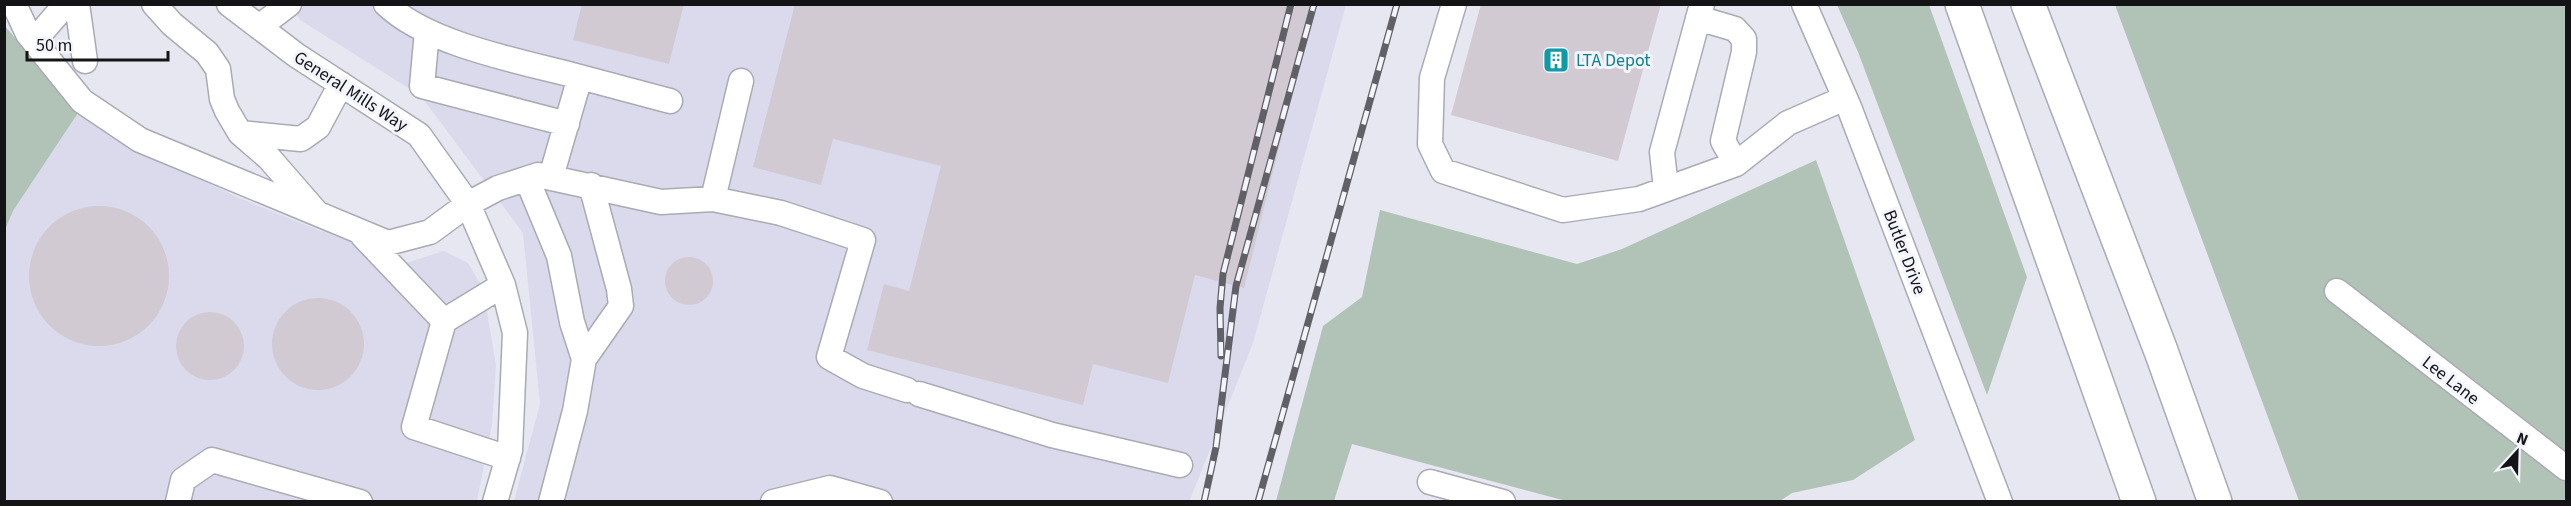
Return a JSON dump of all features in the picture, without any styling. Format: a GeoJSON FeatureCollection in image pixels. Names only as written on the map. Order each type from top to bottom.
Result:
{"type":"FeatureCollection","features":[{"type":"Feature","properties":{"kind":"highway"},"geometry":{"type":"LineString","coordinates":[[1962,4],[2139,501]]}},
{"type":"Feature","properties":{"kind":"highway"},"geometry":{"type":"LineString","coordinates":[[2028,4],[2161,351],[2215,501]]}},
{"type":"Feature","properties":{"kind":"street"},"geometry":{"type":"LineString","coordinates":[[14,4],[34,41],[82,101],[140,140],[388,243],[429,232],[468,204],[498,188],[538,175],[661,202],[713,199],[781,213],[863,240],[829,357],[863,376],[1052,435],[1180,465]]}},
{"type":"Feature","properties":{"kind":"street"},"geometry":{"type":"LineString","coordinates":[[34,41],[66,4]]}},
{"type":"Feature","properties":{"kind":"street"},"geometry":{"type":"LineString","coordinates":[[77,4],[85,61]]}},
{"type":"Feature","properties":{"kind":"street"},"geometry":{"type":"LineString","coordinates":[[153,4],[172,24],[207,53],[218,69],[226,111],[240,133],[269,158],[320,216]]}},
{"type":"Feature","properties":{"kind":"street","name":"General Mills Way"},"geometry":{"type":"LineString","coordinates":[[229,4],[271,13],[296,55],[419,135],[468,204],[503,285],[515,333],[510,450],[495,501]]}},
{"type":"Feature","properties":{"kind":"street"},"geometry":{"type":"LineString","coordinates":[[386,4],[427,30],[465,45],[670,101]]}},
{"type":"Feature","properties":{"kind":"street"},"geometry":{"type":"LineString","coordinates":[[1454,4],[1432,78],[1430,144],[1443,171],[1563,210],[1639,199],[1736,164],[1788,123],[1845,98]]}},
{"type":"Feature","properties":{"kind":"street","name":"Butler Drive"},"geometry":{"type":"LineString","coordinates":[[1804,4],[1845,98],[2000,501]]}},
{"type":"Feature","properties":{"kind":"street"},"geometry":{"type":"LineString","coordinates":[[1666,189],[1662,152],[1700,11],[1735,29],[1744,39],[1744,52],[1723,141],[1736,164]]}},
{"type":"Feature","properties":{"kind":"street"},"geometry":{"type":"LineString","coordinates":[[427,30],[422,86],[567,124]]}},
{"type":"Feature","properties":{"kind":"street"},"geometry":{"type":"LineString","coordinates":[[551,177],[580,76]]}},
{"type":"Feature","properties":{"kind":"street"},"geometry":{"type":"LineString","coordinates":[[713,199],[741,81]]}},
{"type":"Feature","properties":{"kind":"street"},"geometry":{"type":"LineString","coordinates":[[240,133],[301,138],[318,128],[340,84]]}},
{"type":"Feature","properties":{"kind":"street"},"geometry":{"type":"LineString","coordinates":[[527,179],[559,256],[572,322],[584,359]]}},
{"type":"Feature","properties":{"kind":"street"},"geometry":{"type":"LineString","coordinates":[[551,501],[575,411],[584,359],[621,306],[619,289],[591,185]]}},
{"type":"Feature","properties":{"kind":"street"},"geometry":{"type":"LineString","coordinates":[[359,232],[444,321]]}},
{"type":"Feature","properties":{"kind":"street"},"geometry":{"type":"LineString","coordinates":[[503,285],[444,321],[414,427],[507,458]]}},
{"type":"Feature","properties":{"kind":"street","name":"Lee Lane"},"geometry":{"type":"LineString","coordinates":[[2337,291],[2566,468]]}},
{"type":"Feature","properties":{"kind":"street"},"geometry":{"type":"LineString","coordinates":[[178,501],[183,480],[212,460],[360,501]]}},
{"type":"Feature","properties":{"kind":"street"},"geometry":{"type":"LineString","coordinates":[[1430,482],[1503,501]]}},
{"type":"Feature","properties":{"kind":"street"},"geometry":{"type":"LineString","coordinates":[[773,501],[830,488],[880,501]]}},
{"type":"Feature","properties":{"kind":"shaded area"},"geometry":{"type":"Polygon","coordinates":[[[291,5],[1346,5],[1253,343],[1189,502],[514,501],[540,404],[523,233],[421,96],[300,20],[291,5]]]}},
{"type":"Feature","properties":{"kind":"shaded area"},"geometry":{"type":"Polygon","coordinates":[[[78,113],[121,142],[242,199],[306,225],[406,263],[444,251],[468,263],[483,288],[496,365],[492,425],[477,501],[5,502],[5,230],[13,211],[78,113]]]}},
{"type":"Feature","properties":{"kind":"green space"},"geometry":{"type":"Polygon","coordinates":[[[1837,5],[1929,5],[2027,277],[1987,395],[1858,52],[1837,5]]]}},
{"type":"Feature","properties":{"kind":"green space"},"geometry":{"type":"Polygon","coordinates":[[[2115,5],[2566,5],[2566,501],[2299,501],[2115,5]]]}},
{"type":"Feature","properties":{"kind":"green space"},"geometry":{"type":"Polygon","coordinates":[[[5,26],[78,113],[13,211],[5,230],[5,26]]]}},
{"type":"Feature","properties":{"kind":"green space"},"geometry":{"type":"Polygon","coordinates":[[[1816,160],[1915,440],[1853,480],[1792,493],[1780,501],[1566,501],[1352,444],[1334,501],[1276,501],[1323,326],[1362,297],[1380,210],[1577,264],[1622,249],[1816,160]]]}},
{"type":"Feature","properties":{"kind":"building"},"geometry":{"type":"Polygon","coordinates":[[[582,4],[684,4],[669,64],[573,40],[582,4]]]}},
{"type":"Feature","properties":{"kind":"building"},"geometry":{"type":"Polygon","coordinates":[[[795,4],[1315,4],[1244,288],[1195,275],[1168,383],[1093,364],[1083,405],[867,350],[884,284],[909,291],[941,166],[833,139],[821,185],[753,167],[795,4]]]}},
{"type":"Feature","properties":{"kind":"building","name":"LTA Depot"},"geometry":{"type":"Polygon","coordinates":[[[1481,4],[1661,4],[1618,161],[1451,115],[1481,4]]]}},
{"type":"Feature","properties":{"kind":"building"},"geometry":{"type":"Polygon","coordinates":[[[99,206],[126,211],[148,227],[164,249],[169,276],[164,303],[148,325],[126,341],[99,346],[72,341],[50,325],[34,303],[29,276],[34,249],[50,227],[72,211],[99,206]]]}},
{"type":"Feature","properties":{"kind":"building"},"geometry":{"type":"Polygon","coordinates":[[[684,257],[694,257],[709,267],[713,281],[712,290],[703,301],[694,305],[684,305],[669,295],[665,286],[665,276],[675,261],[684,257]]]}},
{"type":"Feature","properties":{"kind":"building"},"geometry":{"type":"Polygon","coordinates":[[[318,298],[336,301],[351,311],[361,326],[364,344],[361,362],[351,377],[336,387],[318,390],[300,387],[285,377],[275,362],[272,344],[275,326],[285,311],[300,301],[318,298]]]}},
{"type":"Feature","properties":{"kind":"building"},"geometry":{"type":"Polygon","coordinates":[[[203,312],[217,312],[229,317],[239,327],[244,346],[239,365],[229,375],[217,380],[203,380],[191,375],[181,365],[176,353],[176,339],[181,327],[191,317],[203,312]]]}},
{"type":"Feature","properties":{"kind":"railway"},"geometry":{"type":"LineString","coordinates":[[1221,356],[1220,308],[1223,274],[1291,4]]}},
{"type":"Feature","properties":{"kind":"railway"},"geometry":{"type":"LineString","coordinates":[[1204,502],[1216,447],[1236,286],[1314,4]]}},
{"type":"Feature","properties":{"kind":"railway"},"geometry":{"type":"LineString","coordinates":[[1258,502],[1397,4]]}},
{"type":"Feature","properties":{"kind":"place","name":"LTA Depot"},"geometry":{"type":"Point","coordinates":[1556,60]}}]}
